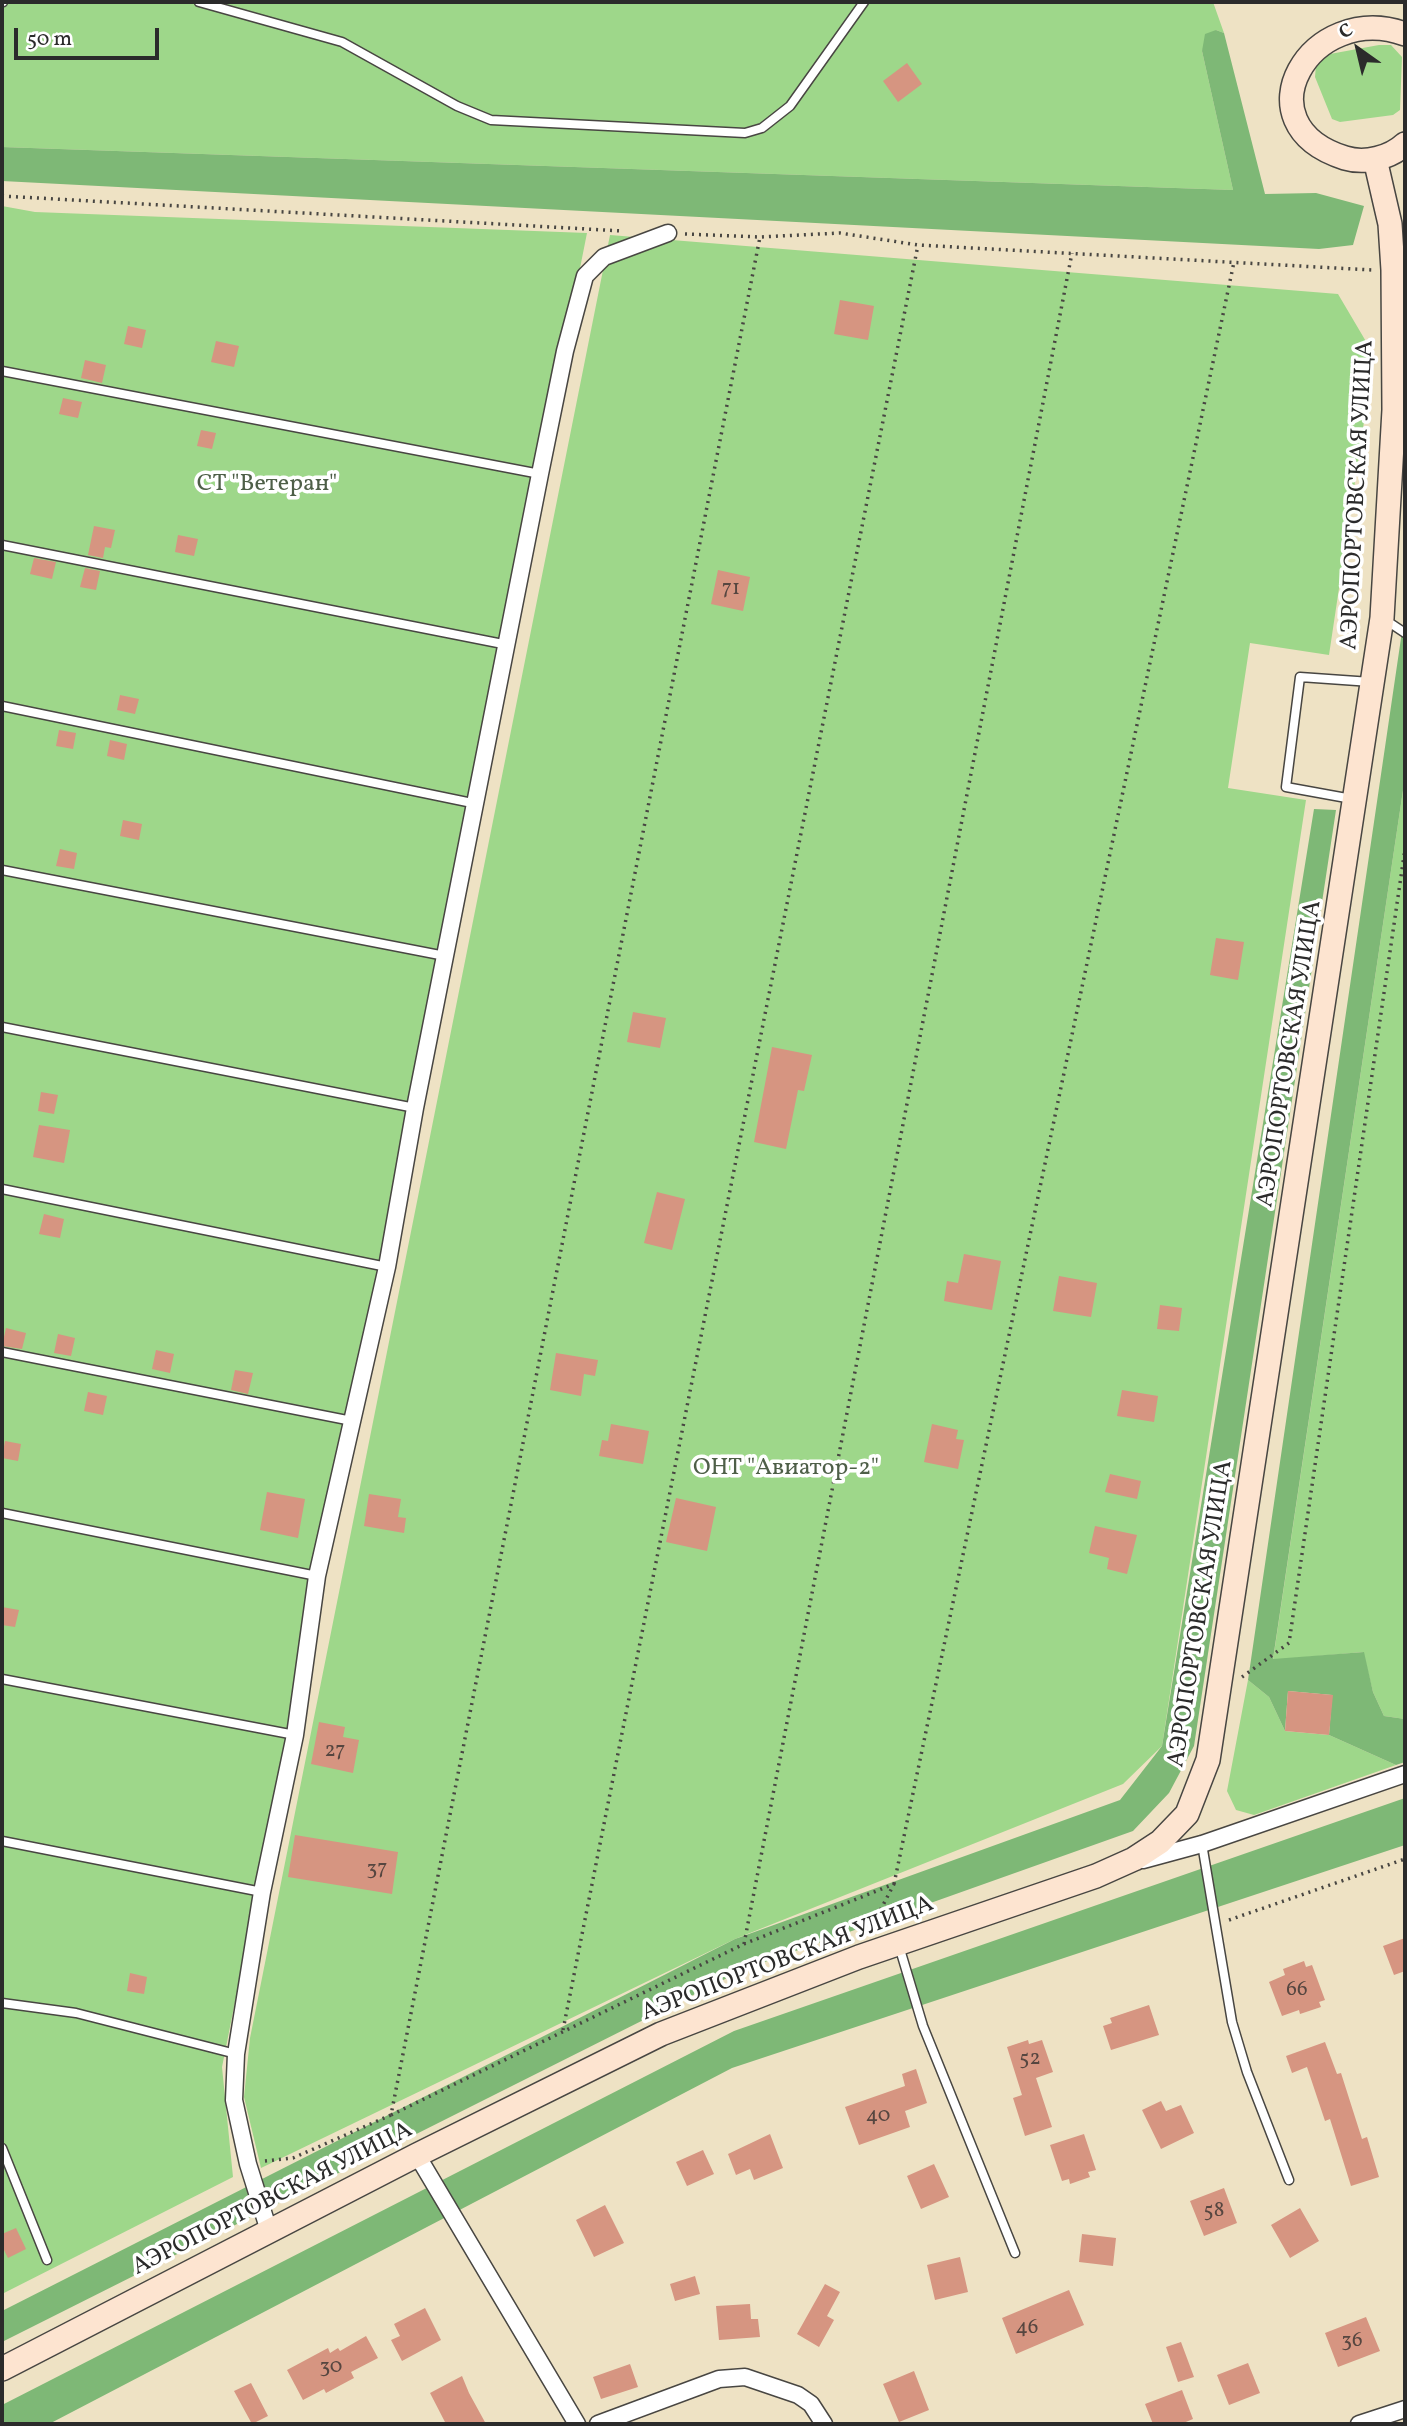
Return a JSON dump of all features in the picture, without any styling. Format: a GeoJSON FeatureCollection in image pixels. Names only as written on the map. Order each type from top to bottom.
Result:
{"type":"FeatureCollection","features":[{"type":"Feature","properties":{"kind":"street"},"geometry":{"type":"LineString","coordinates":[[1405,34],[1384,22],[1361,19],[1339,23],[1318,34],[1303,50],[1293,72],[1290,96],[1296,119],[1310,139],[1329,153],[1351,160],[1375,159],[1405,144]]}},
{"type":"Feature","properties":{"kind":"street","name":"АЭРОПОРТОВСКАЯ УЛИЦА"},"geometry":{"type":"LineString","coordinates":[[2,2369],[417,2155],[661,2034],[859,1957],[1114,1869],[1160,1842],[1186,1814],[1208,1759],[1357,800],[1382,618],[1394,410],[1395,237],[1375,159]]}},
{"type":"Feature","properties":{"kind":"street"},"geometry":{"type":"LineString","coordinates":[[269,2231],[248,2164],[234,2100],[236,2054],[261,1892],[295,1735],[317,1576],[387,1267],[415,1108],[565,351],[585,276],[604,257],[668,233]]}},
{"type":"Feature","properties":{"kind":"street"},"geometry":{"type":"LineString","coordinates":[[1114,1869],[1202,1844],[1405,1774]]}},
{"type":"Feature","properties":{"kind":"street"},"geometry":{"type":"LineString","coordinates":[[417,2155],[577,2424]]}},
{"type":"Feature","properties":{"kind":"street"},"geometry":{"type":"LineString","coordinates":[[598,2424],[719,2379],[745,2377],[798,2395],[811,2404],[824,2424]]}},
{"type":"Feature","properties":{"kind":"street"},"geometry":{"type":"LineString","coordinates":[[1359,2424],[1405,2409]]}},
{"type":"Feature","properties":{"kind":"lane"},"geometry":{"type":"LineString","coordinates":[[199,2],[342,42],[457,106],[491,120],[745,133],[762,128],[790,106],[864,2]]}},
{"type":"Feature","properties":{"kind":"lane"},"geometry":{"type":"LineString","coordinates":[[2,371],[540,474]]}},
{"type":"Feature","properties":{"kind":"lane"},"geometry":{"type":"LineString","coordinates":[[2,545],[508,645]]}},
{"type":"Feature","properties":{"kind":"lane"},"geometry":{"type":"LineString","coordinates":[[1382,618],[1405,633]]}},
{"type":"Feature","properties":{"kind":"lane"},"geometry":{"type":"LineString","coordinates":[[1357,800],[1286,787],[1300,677],[1374,682]]}},
{"type":"Feature","properties":{"kind":"lane"},"geometry":{"type":"LineString","coordinates":[[2,706],[477,804]]}},
{"type":"Feature","properties":{"kind":"lane"},"geometry":{"type":"LineString","coordinates":[[2,870],[445,956]]}},
{"type":"Feature","properties":{"kind":"lane"},"geometry":{"type":"LineString","coordinates":[[2,1027],[415,1108]]}},
{"type":"Feature","properties":{"kind":"lane"},"geometry":{"type":"LineString","coordinates":[[2,1189],[387,1267]]}},
{"type":"Feature","properties":{"kind":"lane"},"geometry":{"type":"LineString","coordinates":[[2,1352],[352,1420]]}},
{"type":"Feature","properties":{"kind":"lane"},"geometry":{"type":"LineString","coordinates":[[2,1513],[317,1576]]}},
{"type":"Feature","properties":{"kind":"lane"},"geometry":{"type":"LineString","coordinates":[[2,1679],[295,1735]]}},
{"type":"Feature","properties":{"kind":"lane"},"geometry":{"type":"LineString","coordinates":[[2,1841],[261,1892]]}},
{"type":"Feature","properties":{"kind":"lane"},"geometry":{"type":"LineString","coordinates":[[1202,1844],[1232,2022],[1247,2072],[1289,2180]]}},
{"type":"Feature","properties":{"kind":"lane"},"geometry":{"type":"LineString","coordinates":[[898,1943],[923,2026],[1015,2253]]}},
{"type":"Feature","properties":{"kind":"lane"},"geometry":{"type":"LineString","coordinates":[[2,2003],[76,2013],[236,2054]]}},
{"type":"Feature","properties":{"kind":"lane"},"geometry":{"type":"LineString","coordinates":[[2,2148],[47,2260]]}},
{"type":"Feature","properties":{"kind":"path"},"geometry":{"type":"LineString","coordinates":[[2,196],[627,231]]}},
{"type":"Feature","properties":{"kind":"path"},"geometry":{"type":"LineString","coordinates":[[668,233],[760,237],[840,233],[918,245],[1314,268],[1393,270]]}},
{"type":"Feature","properties":{"kind":"path"},"geometry":{"type":"LineString","coordinates":[[391,2115],[760,237]]}},
{"type":"Feature","properties":{"kind":"path"},"geometry":{"type":"LineString","coordinates":[[563,2030],[918,245]]}},
{"type":"Feature","properties":{"kind":"path"},"geometry":{"type":"LineString","coordinates":[[744,1944],[1073,253]]}},
{"type":"Feature","properties":{"kind":"path"},"geometry":{"type":"LineString","coordinates":[[859,1957],[877,1911],[894,1884],[1234,262]]}},
{"type":"Feature","properties":{"kind":"path"},"geometry":{"type":"LineString","coordinates":[[1217,1695],[1289,1643],[1405,849]]}},
{"type":"Feature","properties":{"kind":"path"},"geometry":{"type":"LineString","coordinates":[[1215,1925],[1405,1859]]}},
{"type":"Feature","properties":{"kind":"path"},"geometry":{"type":"LineString","coordinates":[[248,2164],[293,2158],[391,2115],[744,1944],[894,1884]]}},
{"type":"Feature","properties":{"kind":"green space"},"geometry":{"type":"Polygon","coordinates":[[[2,2],[1213,2],[1224,33],[1216,30],[1202,51],[1233,190],[2,147],[2,2]]]}},
{"type":"Feature","properties":{"kind":"green space"},"geometry":{"type":"Polygon","coordinates":[[[1216,30],[1224,33],[1265,194],[1316,193],[1364,206],[1353,245],[1319,249],[2,181],[2,147],[1233,190],[1202,51],[1205,34],[1216,30]]]}},
{"type":"Feature","properties":{"kind":"green space"},"geometry":{"type":"Polygon","coordinates":[[[1391,45],[1402,57],[1400,110],[1393,115],[1340,122],[1332,119],[1315,77],[1316,65],[1330,54],[1391,45]]]}},
{"type":"Feature","properties":{"kind":"green space","name":"СТ \"Ветеран\""},"geometry":{"type":"Polygon","coordinates":[[[2,206],[35,212],[587,233],[222,2067],[233,2177],[2,2294],[2,206]]]}},
{"type":"Feature","properties":{"kind":"green space","name":"ОНТ \"Авиатор-2\""},"geometry":{"type":"Polygon","coordinates":[[[610,235],[1338,294],[1374,355],[1329,655],[1250,643],[1228,788],[1306,800],[1162,1746],[1123,1784],[735,1939],[261,2168],[244,2097],[250,2038],[610,235]]]}},
{"type":"Feature","properties":{"kind":"green space"},"geometry":{"type":"Polygon","coordinates":[[[1405,611],[1405,777],[1273,1659],[1364,1652],[1373,1692],[1384,1716],[1405,1719],[1405,1762],[1396,1765],[1329,1735],[1332,1695],[1288,1691],[1285,1731],[1269,1697],[1248,1680],[1405,611]]]}},
{"type":"Feature","properties":{"kind":"green space"},"geometry":{"type":"Polygon","coordinates":[[[1405,777],[1405,1719],[1384,1716],[1373,1692],[1363,1652],[1273,1660],[1405,777]]]}},
{"type":"Feature","properties":{"kind":"green space"},"geometry":{"type":"Polygon","coordinates":[[[1314,809],[1336,810],[1194,1746],[1169,1793],[1133,1831],[745,1969],[2,2342],[2,2311],[735,1939],[1120,1800],[1162,1746],[1314,809]]]}},
{"type":"Feature","properties":{"kind":"green space"},"geometry":{"type":"Polygon","coordinates":[[[1248,1680],[1269,1697],[1285,1731],[1329,1735],[1396,1765],[1254,1815],[1236,1810],[1227,1791],[1248,1680]]]}},
{"type":"Feature","properties":{"kind":"green space"},"geometry":{"type":"Polygon","coordinates":[[[1405,1798],[1405,1845],[732,2068],[49,2424],[2,2424],[2,2405],[734,2031],[1405,1798]]]}},
{"type":"Feature","properties":{"kind":"building"},"geometry":{"type":"Polygon","coordinates":[[[907,63],[922,84],[898,102],[883,81],[907,63]]]}},
{"type":"Feature","properties":{"kind":"building"},"geometry":{"type":"Polygon","coordinates":[[[840,300],[874,306],[868,340],[834,334],[840,300]]]}},
{"type":"Feature","properties":{"kind":"building"},"geometry":{"type":"Polygon","coordinates":[[[128,326],[146,330],[142,348],[124,344],[128,326]]]}},
{"type":"Feature","properties":{"kind":"building"},"geometry":{"type":"Polygon","coordinates":[[[216,341],[239,346],[234,367],[211,362],[216,341]]]}},
{"type":"Feature","properties":{"kind":"building"},"geometry":{"type":"Polygon","coordinates":[[[85,360],[106,365],[102,383],[81,378],[85,360]]]}},
{"type":"Feature","properties":{"kind":"building"},"geometry":{"type":"Polygon","coordinates":[[[63,398],[82,402],[78,418],[59,414],[63,398]]]}},
{"type":"Feature","properties":{"kind":"building"},"geometry":{"type":"Polygon","coordinates":[[[201,430],[216,433],[212,449],[197,446],[201,430]]]}},
{"type":"Feature","properties":{"kind":"building"},"geometry":{"type":"Polygon","coordinates":[[[94,526],[115,530],[111,548],[105,547],[103,558],[88,555],[94,526]]]}},
{"type":"Feature","properties":{"kind":"building"},"geometry":{"type":"Polygon","coordinates":[[[178,535],[198,539],[194,556],[175,552],[178,535]]]}},
{"type":"Feature","properties":{"kind":"building"},"geometry":{"type":"Polygon","coordinates":[[[34,558],[56,562],[52,579],[30,574],[34,558]]]}},
{"type":"Feature","properties":{"kind":"building"},"geometry":{"type":"Polygon","coordinates":[[[85,568],[100,571],[96,590],[80,587],[85,568]]]}},
{"type":"Feature","properties":{"kind":"building"},"geometry":{"type":"Polygon","coordinates":[[[718,570],[750,577],[743,611],[711,604],[718,570]]]}},
{"type":"Feature","properties":{"kind":"building"},"geometry":{"type":"Polygon","coordinates":[[[120,695],[139,699],[135,714],[117,710],[120,695]]]}},
{"type":"Feature","properties":{"kind":"building"},"geometry":{"type":"Polygon","coordinates":[[[59,730],[76,733],[73,749],[56,746],[59,730]]]}},
{"type":"Feature","properties":{"kind":"building"},"geometry":{"type":"Polygon","coordinates":[[[110,740],[127,744],[124,760],[107,756],[110,740]]]}},
{"type":"Feature","properties":{"kind":"building"},"geometry":{"type":"Polygon","coordinates":[[[123,820],[142,824],[139,840],[120,836],[123,820]]]}},
{"type":"Feature","properties":{"kind":"building"},"geometry":{"type":"Polygon","coordinates":[[[60,849],[77,853],[74,869],[56,866],[60,849]]]}},
{"type":"Feature","properties":{"kind":"building"},"geometry":{"type":"Polygon","coordinates":[[[1216,938],[1244,942],[1238,980],[1210,975],[1216,938]]]}},
{"type":"Feature","properties":{"kind":"building"},"geometry":{"type":"Polygon","coordinates":[[[633,1012],[666,1018],[660,1048],[627,1042],[633,1012]]]}},
{"type":"Feature","properties":{"kind":"building"},"geometry":{"type":"Polygon","coordinates":[[[772,1047],[812,1055],[804,1091],[798,1090],[786,1149],[754,1142],[772,1047]]]}},
{"type":"Feature","properties":{"kind":"building"},"geometry":{"type":"Polygon","coordinates":[[[41,1092],[58,1095],[54,1114],[38,1111],[41,1092]]]}},
{"type":"Feature","properties":{"kind":"building"},"geometry":{"type":"Polygon","coordinates":[[[39,1125],[70,1130],[64,1163],[33,1157],[39,1125]]]}},
{"type":"Feature","properties":{"kind":"building"},"geometry":{"type":"Polygon","coordinates":[[[657,1192],[685,1199],[672,1250],[644,1243],[657,1192]]]}},
{"type":"Feature","properties":{"kind":"building"},"geometry":{"type":"Polygon","coordinates":[[[44,1214],[64,1219],[60,1238],[39,1234],[44,1214]]]}},
{"type":"Feature","properties":{"kind":"building"},"geometry":{"type":"Polygon","coordinates":[[[964,1254],[1001,1261],[992,1310],[944,1301],[947,1281],[958,1283],[964,1254]]]}},
{"type":"Feature","properties":{"kind":"building"},"geometry":{"type":"Polygon","coordinates":[[[1059,1276],[1097,1283],[1091,1317],[1053,1311],[1059,1276]]]}},
{"type":"Feature","properties":{"kind":"building"},"geometry":{"type":"Polygon","coordinates":[[[1160,1305],[1182,1308],[1179,1331],[1157,1329],[1160,1305]]]}},
{"type":"Feature","properties":{"kind":"building"},"geometry":{"type":"Polygon","coordinates":[[[6,1328],[26,1333],[22,1349],[2,1346],[6,1328]]]}},
{"type":"Feature","properties":{"kind":"building"},"geometry":{"type":"Polygon","coordinates":[[[58,1334],[75,1338],[71,1356],[54,1353],[58,1334]]]}},
{"type":"Feature","properties":{"kind":"building"},"geometry":{"type":"Polygon","coordinates":[[[156,1350],[174,1354],[170,1373],[152,1369],[156,1350]]]}},
{"type":"Feature","properties":{"kind":"building"},"geometry":{"type":"Polygon","coordinates":[[[556,1353],[598,1360],[595,1376],[584,1374],[581,1396],[550,1390],[556,1353]]]}},
{"type":"Feature","properties":{"kind":"building"},"geometry":{"type":"Polygon","coordinates":[[[235,1370],[253,1373],[248,1394],[231,1390],[235,1370]]]}},
{"type":"Feature","properties":{"kind":"building"},"geometry":{"type":"Polygon","coordinates":[[[1122,1390],[1158,1396],[1154,1422],[1117,1416],[1122,1390]]]}},
{"type":"Feature","properties":{"kind":"building"},"geometry":{"type":"Polygon","coordinates":[[[88,1392],[107,1396],[103,1415],[84,1411],[88,1392]]]}},
{"type":"Feature","properties":{"kind":"building"},"geometry":{"type":"Polygon","coordinates":[[[611,1424],[649,1431],[643,1464],[599,1456],[602,1440],[608,1441],[611,1424]]]}},
{"type":"Feature","properties":{"kind":"building"},"geometry":{"type":"Polygon","coordinates":[[[932,1424],[958,1430],[956,1439],[964,1440],[958,1469],[924,1462],[932,1424]]]}},
{"type":"Feature","properties":{"kind":"building"},"geometry":{"type":"Polygon","coordinates":[[[5,1441],[21,1444],[18,1461],[2,1458],[5,1441]]]}},
{"type":"Feature","properties":{"kind":"building"},"geometry":{"type":"Polygon","coordinates":[[[1110,1474],[1141,1481],[1137,1499],[1105,1492],[1110,1474]]]}},
{"type":"Feature","properties":{"kind":"building"},"geometry":{"type":"Polygon","coordinates":[[[267,1492],[305,1499],[298,1538],[260,1530],[267,1492]]]}},
{"type":"Feature","properties":{"kind":"building"},"geometry":{"type":"Polygon","coordinates":[[[369,1494],[401,1499],[398,1517],[406,1518],[404,1533],[364,1526],[369,1494]]]}},
{"type":"Feature","properties":{"kind":"building"},"geometry":{"type":"Polygon","coordinates":[[[676,1498],[716,1507],[707,1551],[666,1542],[676,1498]]]}},
{"type":"Feature","properties":{"kind":"building"},"geometry":{"type":"Polygon","coordinates":[[[1095,1526],[1137,1535],[1127,1574],[1107,1569],[1109,1558],[1089,1553],[1095,1526]]]}},
{"type":"Feature","properties":{"kind":"building"},"geometry":{"type":"Polygon","coordinates":[[[2,1607],[19,1610],[15,1627],[2,1625],[2,1607]]]}},
{"type":"Feature","properties":{"kind":"building"},"geometry":{"type":"Polygon","coordinates":[[[1288,1691],[1333,1695],[1329,1735],[1285,1731],[1288,1691]]]}},
{"type":"Feature","properties":{"kind":"building"},"geometry":{"type":"Polygon","coordinates":[[[319,1722],[345,1727],[343,1737],[359,1740],[353,1773],[311,1764],[319,1722]]]}},
{"type":"Feature","properties":{"kind":"building"},"geometry":{"type":"Polygon","coordinates":[[[295,1835],[398,1852],[392,1894],[288,1877],[295,1835]]]}},
{"type":"Feature","properties":{"kind":"building"},"geometry":{"type":"Polygon","coordinates":[[[1405,1938],[1405,1971],[1394,1975],[1383,1946],[1405,1938]]]}},
{"type":"Feature","properties":{"kind":"building"},"geometry":{"type":"Polygon","coordinates":[[[1304,1961],[1306,1967],[1312,1965],[1325,2000],[1319,2002],[1321,2007],[1282,2016],[1269,1982],[1285,1975],[1283,1969],[1304,1961]]]}},
{"type":"Feature","properties":{"kind":"building"},"geometry":{"type":"Polygon","coordinates":[[[130,1973],[147,1977],[144,1994],[127,1991],[130,1973]]]}},
{"type":"Feature","properties":{"kind":"building"},"geometry":{"type":"Polygon","coordinates":[[[1149,2005],[1159,2035],[1111,2050],[1103,2026],[1112,2023],[1110,2018],[1149,2005]]]}},
{"type":"Feature","properties":{"kind":"building"},"geometry":{"type":"Polygon","coordinates":[[[1028,2040],[1029,2044],[1042,2040],[1053,2072],[1036,2078],[1052,2127],[1025,2136],[1013,2098],[1022,2095],[1007,2047],[1028,2040]]]}},
{"type":"Feature","properties":{"kind":"building"},"geometry":{"type":"Polygon","coordinates":[[[1325,2042],[1337,2074],[1341,2073],[1362,2139],[1367,2137],[1379,2177],[1351,2186],[1330,2119],[1325,2121],[1307,2067],[1292,2073],[1286,2056],[1325,2042]]]}},
{"type":"Feature","properties":{"kind":"building"},"geometry":{"type":"Polygon","coordinates":[[[916,2069],[927,2103],[905,2111],[910,2127],[859,2145],[845,2107],[905,2086],[902,2074],[916,2069]]]}},
{"type":"Feature","properties":{"kind":"building"},"geometry":{"type":"Polygon","coordinates":[[[1161,2101],[1166,2111],[1181,2105],[1194,2133],[1161,2149],[1142,2110],[1161,2101]]]}},
{"type":"Feature","properties":{"kind":"building"},"geometry":{"type":"Polygon","coordinates":[[[770,2134],[783,2168],[754,2180],[750,2169],[736,2175],[728,2154],[770,2134]]]}},
{"type":"Feature","properties":{"kind":"building"},"geometry":{"type":"Polygon","coordinates":[[[1084,2134],[1096,2170],[1088,2172],[1090,2177],[1070,2184],[1069,2179],[1062,2181],[1050,2145],[1084,2134]]]}},
{"type":"Feature","properties":{"kind":"building"},"geometry":{"type":"Polygon","coordinates":[[[703,2150],[714,2174],[687,2186],[676,2162],[703,2150]]]}},
{"type":"Feature","properties":{"kind":"building"},"geometry":{"type":"Polygon","coordinates":[[[934,2164],[949,2197],[921,2209],[907,2176],[934,2164]]]}},
{"type":"Feature","properties":{"kind":"building"},"geometry":{"type":"Polygon","coordinates":[[[1224,2188],[1237,2223],[1204,2236],[1190,2201],[1224,2188]]]}},
{"type":"Feature","properties":{"kind":"building"},"geometry":{"type":"Polygon","coordinates":[[[605,2205],[624,2243],[594,2257],[576,2220],[605,2205]]]}},
{"type":"Feature","properties":{"kind":"building"},"geometry":{"type":"Polygon","coordinates":[[[1300,2208],[1319,2241],[1290,2258],[1271,2225],[1300,2208]]]}},
{"type":"Feature","properties":{"kind":"building"},"geometry":{"type":"Polygon","coordinates":[[[16,2228],[26,2249],[8,2258],[2,2246],[2,2234],[16,2228]]]}},
{"type":"Feature","properties":{"kind":"building"},"geometry":{"type":"Polygon","coordinates":[[[1082,2234],[1116,2238],[1113,2266],[1079,2262],[1082,2234]]]}},
{"type":"Feature","properties":{"kind":"building"},"geometry":{"type":"Polygon","coordinates":[[[960,2257],[968,2292],[935,2300],[927,2265],[960,2257]]]}},
{"type":"Feature","properties":{"kind":"building"},"geometry":{"type":"Polygon","coordinates":[[[695,2276],[700,2294],[675,2301],[670,2284],[695,2276]]]}},
{"type":"Feature","properties":{"kind":"building"},"geometry":{"type":"Polygon","coordinates":[[[825,2284],[840,2292],[827,2316],[834,2320],[819,2347],[797,2334],[825,2284]]]}},
{"type":"Feature","properties":{"kind":"building"},"geometry":{"type":"Polygon","coordinates":[[[1069,2290],[1084,2325],[1016,2354],[1002,2318],[1069,2290]]]}},
{"type":"Feature","properties":{"kind":"building"},"geometry":{"type":"Polygon","coordinates":[[[750,2304],[751,2319],[758,2319],[760,2337],[719,2340],[716,2306],[750,2304]]]}},
{"type":"Feature","properties":{"kind":"building"},"geometry":{"type":"Polygon","coordinates":[[[425,2308],[441,2340],[402,2361],[391,2340],[400,2336],[394,2324],[425,2308]]]}},
{"type":"Feature","properties":{"kind":"building"},"geometry":{"type":"Polygon","coordinates":[[[1366,2317],[1380,2351],[1338,2367],[1325,2333],[1366,2317]]]}},
{"type":"Feature","properties":{"kind":"building"},"geometry":{"type":"Polygon","coordinates":[[[366,2336],[378,2358],[351,2372],[354,2378],[326,2393],[324,2389],[303,2400],[287,2370],[328,2348],[330,2353],[338,2348],[340,2351],[366,2336]]]}},
{"type":"Feature","properties":{"kind":"building"},"geometry":{"type":"Polygon","coordinates":[[[1181,2342],[1194,2377],[1178,2382],[1166,2347],[1181,2342]]]}},
{"type":"Feature","properties":{"kind":"building"},"geometry":{"type":"Polygon","coordinates":[[[1248,2363],[1260,2393],[1229,2405],[1217,2375],[1248,2363]]]}},
{"type":"Feature","properties":{"kind":"building"},"geometry":{"type":"Polygon","coordinates":[[[630,2364],[638,2387],[601,2399],[593,2377],[630,2364]]]}},
{"type":"Feature","properties":{"kind":"building"},"geometry":{"type":"Polygon","coordinates":[[[914,2371],[929,2410],[899,2422],[883,2384],[914,2371]]]}},
{"type":"Feature","properties":{"kind":"building"},"geometry":{"type":"Polygon","coordinates":[[[462,2376],[486,2424],[446,2424],[430,2393],[462,2376]]]}},
{"type":"Feature","properties":{"kind":"building"},"geometry":{"type":"Polygon","coordinates":[[[251,2383],[268,2416],[252,2424],[234,2391],[251,2383]]]}},
{"type":"Feature","properties":{"kind":"building"},"geometry":{"type":"Polygon","coordinates":[[[1182,2390],[1193,2419],[1181,2424],[1153,2424],[1145,2404],[1182,2390]]]}}]}
